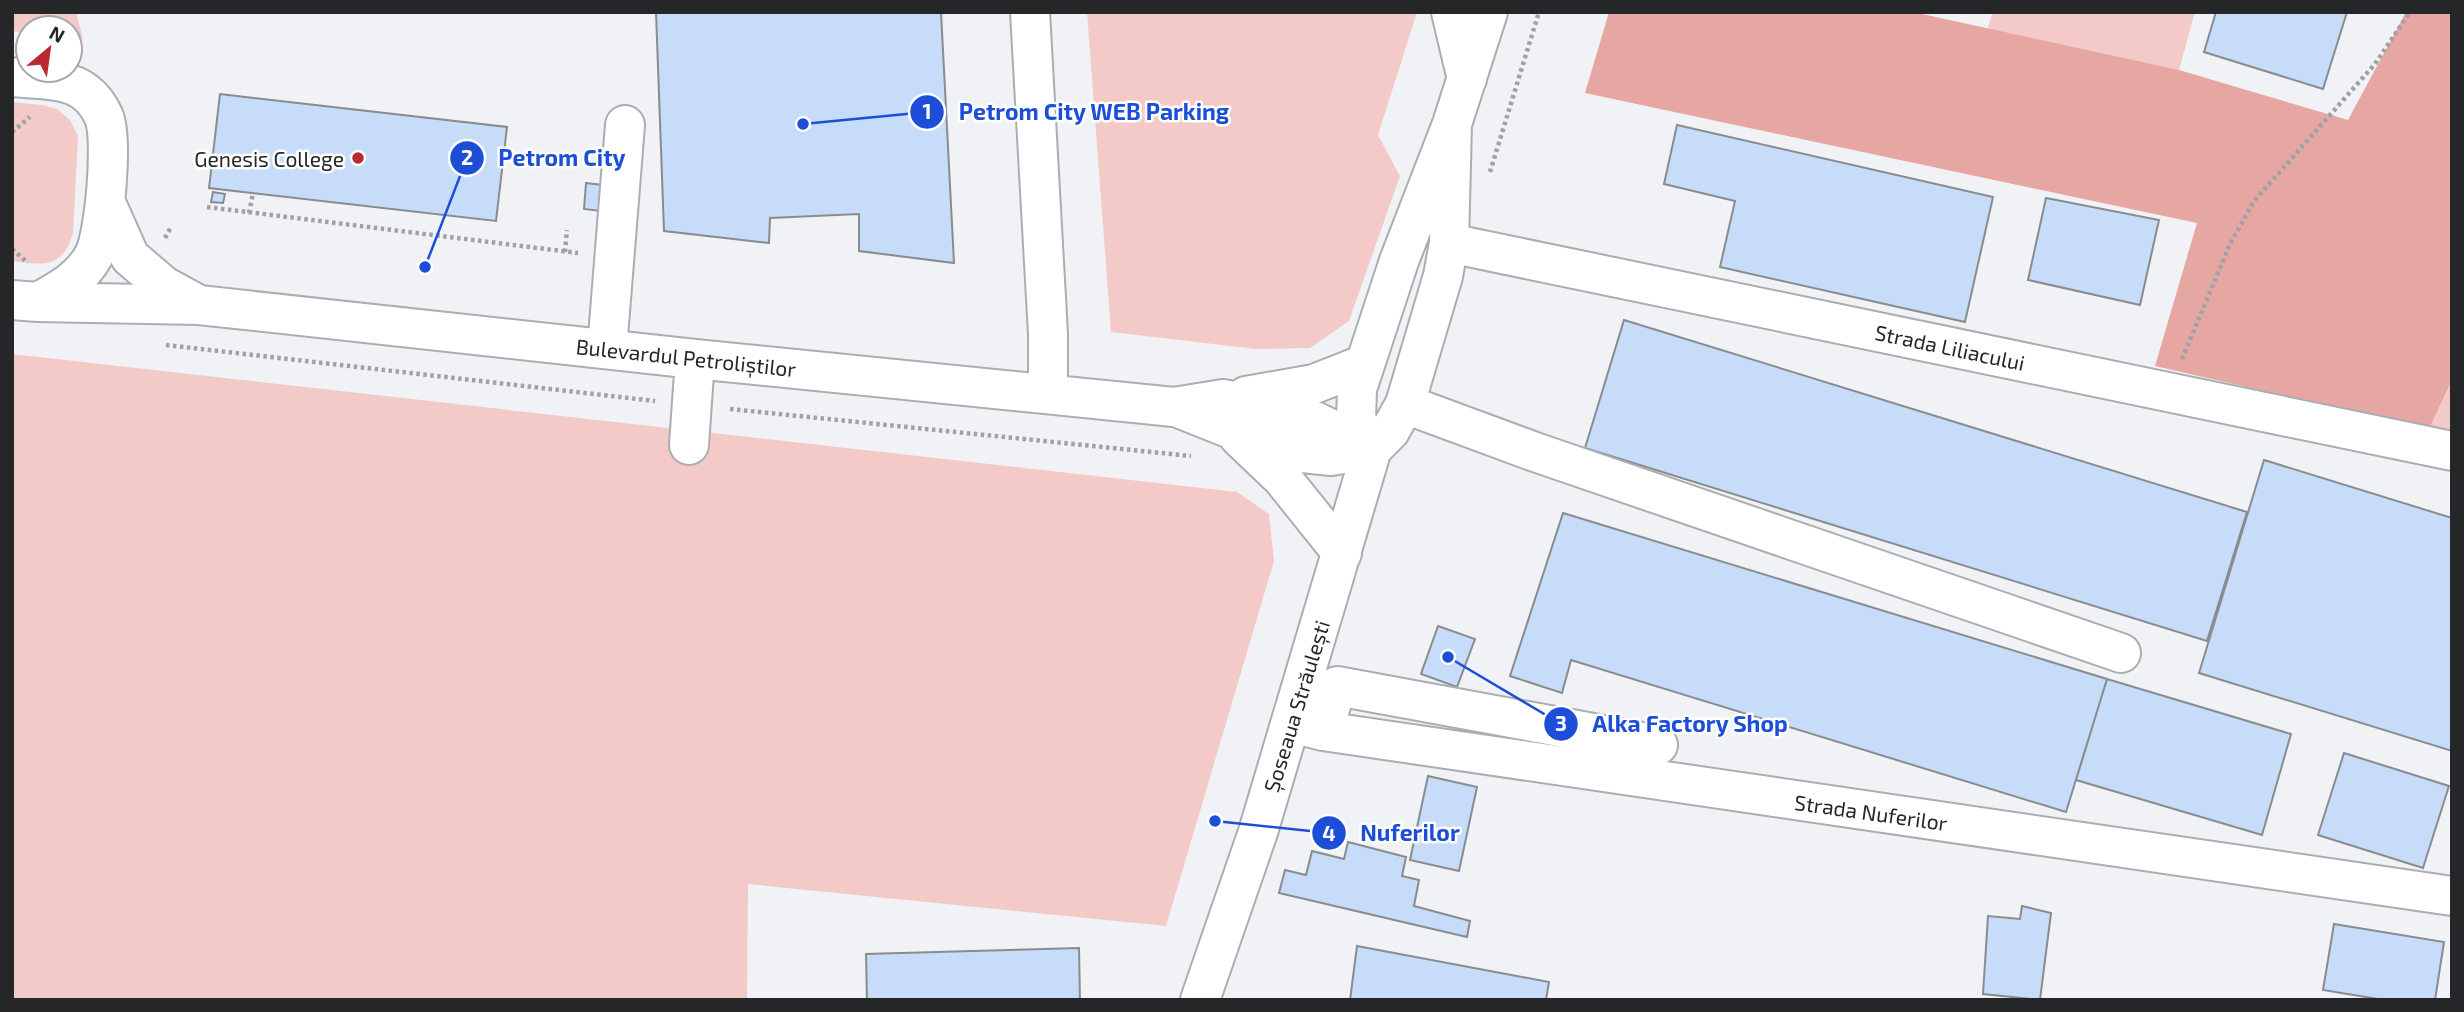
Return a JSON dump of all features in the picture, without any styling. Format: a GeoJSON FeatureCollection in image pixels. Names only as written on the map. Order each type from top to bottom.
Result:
{"type":"FeatureCollection","features":[{"type":"Feature","properties":{"kind":"street"},"geometry":{"type":"LineString","coordinates":[[1030,12],[1048,334],[1048,393]]}},
{"type":"Feature","properties":{"kind":"street"},"geometry":{"type":"LineString","coordinates":[[1451,12],[1467,79]]}},
{"type":"Feature","properties":{"kind":"street","name":"Șoseaua Străulești"},"geometry":{"type":"LineString","coordinates":[[1372,449],[1356,419],[1357,389],[1399,261],[1452,124],[1488,12]]}},
{"type":"Feature","properties":{"kind":"street","name":"Bulevardul Petroliștilor"},"geometry":{"type":"LineString","coordinates":[[12,77],[69,83],[84,90],[105,119],[107,136],[106,203],[100,240],[89,262],[72,281],[25,301]]}},
{"type":"Feature","properties":{"kind":"street","name":"Șoseaua Străulești"},"geometry":{"type":"LineString","coordinates":[[1200,1000],[1258,832],[1307,727],[1342,553],[1372,449],[1390,431],[1405,404],[1443,276],[1449,243],[1452,124]]}},
{"type":"Feature","properties":{"kind":"street"},"geometry":{"type":"LineString","coordinates":[[607,349],[625,125]]}},
{"type":"Feature","properties":{"kind":"street","name":"Bulevardul Petroliștilor"},"geometry":{"type":"LineString","coordinates":[[106,203],[130,257],[164,286],[199,305]]}},
{"type":"Feature","properties":{"kind":"street","name":"Strada Liliacului"},"geometry":{"type":"LineString","coordinates":[[1449,243],[2452,451]]}},
{"type":"Feature","properties":{"kind":"street","name":"Bulevardul Petroliștilor"},"geometry":{"type":"LineString","coordinates":[[25,301],[199,305],[1227,414],[1279,409],[1317,422],[1372,449]]}},
{"type":"Feature","properties":{"kind":"street"},"geometry":{"type":"LineString","coordinates":[[689,446],[695,359]]}},
{"type":"Feature","properties":{"kind":"street"},"geometry":{"type":"LineString","coordinates":[[1342,553],[1227,414],[1365,364]]}},
{"type":"Feature","properties":{"kind":"street"},"geometry":{"type":"LineString","coordinates":[[1405,404],[1535,452],[2121,653]]}},
{"type":"Feature","properties":{"kind":"street"},"geometry":{"type":"LineString","coordinates":[[1307,727],[1337,686],[1658,745]]}},
{"type":"Feature","properties":{"kind":"street","name":"Strada Nuferilor"},"geometry":{"type":"LineString","coordinates":[[1307,727],[2452,897]]}},
{"type":"Feature","properties":{"kind":"path"},"geometry":{"type":"LineString","coordinates":[[2168,392],[2230,244],[2254,201],[2375,64],[2410,12]]}},
{"type":"Feature","properties":{"kind":"path"},"geometry":{"type":"LineString","coordinates":[[249,213],[253,193]]}},
{"type":"Feature","properties":{"kind":"path"},"geometry":{"type":"LineString","coordinates":[[207,207],[565,252],[567,230]]}},
{"type":"Feature","properties":{"kind":"path"},"geometry":{"type":"LineString","coordinates":[[165,239],[171,227]]}},
{"type":"Feature","properties":{"kind":"path"},"geometry":{"type":"LineString","coordinates":[[166,345],[692,405],[1192,456]]}},
{"type":"Feature","properties":{"kind":"shaded area"},"geometry":{"type":"Polygon","coordinates":[[[12,12],[76,12],[14,14],[12,31],[12,12]]]}},
{"type":"Feature","properties":{"kind":"shaded area"},"geometry":{"type":"Polygon","coordinates":[[[1087,12],[1417,12],[1378,135],[1400,176],[1349,321],[1310,348],[1256,349],[1111,332],[1087,12]]]}},
{"type":"Feature","properties":{"kind":"shaded area"},"geometry":{"type":"Polygon","coordinates":[[[1609,12],[1913,12],[2179,70],[2348,120],[2406,12],[2452,12],[2452,380],[2429,429],[2155,366],[2197,223],[1585,93],[1609,12]]]}},
{"type":"Feature","properties":{"kind":"shaded area"},"geometry":{"type":"Polygon","coordinates":[[[1993,12],[2195,12],[2179,70],[1987,30],[1993,12]]]}},
{"type":"Feature","properties":{"kind":"shaded area"},"geometry":{"type":"Polygon","coordinates":[[[12,102],[57,109],[70,120],[78,136],[73,233],[63,253],[51,262],[12,261],[12,102]]]}},
{"type":"Feature","properties":{"kind":"shaded area"},"geometry":{"type":"Polygon","coordinates":[[[12,354],[1237,492],[1269,514],[1274,561],[1166,926],[748,884],[747,1000],[12,1000],[12,354]]]}},
{"type":"Feature","properties":{"kind":"shaded area"},"geometry":{"type":"Polygon","coordinates":[[[2452,380],[2452,434],[2429,429],[2452,380]]]}},
{"type":"Feature","properties":{"kind":"building"},"geometry":{"type":"Polygon","coordinates":[[[656,12],[941,12],[954,263],[859,251],[859,214],[770,218],[769,243],[664,231],[656,12]]]}},
{"type":"Feature","properties":{"kind":"building"},"geometry":{"type":"Polygon","coordinates":[[[2216,12],[2347,12],[2323,89],[2204,52],[2216,12]]]}},
{"type":"Feature","properties":{"kind":"building","name":"Genesis College"},"geometry":{"type":"Polygon","coordinates":[[[220,94],[507,127],[496,221],[209,188],[220,94]]]}},
{"type":"Feature","properties":{"kind":"building"},"geometry":{"type":"Polygon","coordinates":[[[1677,125],[1993,197],[1965,322],[1720,267],[1735,201],[1664,184],[1677,125]]]}},
{"type":"Feature","properties":{"kind":"building"},"geometry":{"type":"Polygon","coordinates":[[[586,183],[603,185],[600,211],[584,209],[586,183]]]}},
{"type":"Feature","properties":{"kind":"building"},"geometry":{"type":"Polygon","coordinates":[[[213,192],[225,194],[223,203],[211,202],[213,192]]]}},
{"type":"Feature","properties":{"kind":"building"},"geometry":{"type":"Polygon","coordinates":[[[2046,198],[2159,220],[2140,305],[2028,280],[2046,198]]]}},
{"type":"Feature","properties":{"kind":"building"},"geometry":{"type":"Polygon","coordinates":[[[1624,320],[2247,512],[2207,641],[1585,448],[1624,320]]]}},
{"type":"Feature","properties":{"kind":"building"},"geometry":{"type":"Polygon","coordinates":[[[2264,460],[2452,518],[2452,751],[2199,673],[2264,460]]]}},
{"type":"Feature","properties":{"kind":"building"},"geometry":{"type":"Polygon","coordinates":[[[1563,513],[2107,679],[2066,812],[1571,660],[1562,693],[1510,676],[1563,513]]]}},
{"type":"Feature","properties":{"kind":"building"},"geometry":{"type":"Polygon","coordinates":[[[1438,626],[1475,639],[1457,687],[1421,674],[1438,626]]]}},
{"type":"Feature","properties":{"kind":"building"},"geometry":{"type":"Polygon","coordinates":[[[2107,679],[2291,734],[2262,835],[2076,780],[2107,679]]]}},
{"type":"Feature","properties":{"kind":"building"},"geometry":{"type":"Polygon","coordinates":[[[2344,753],[2449,786],[2423,868],[2318,835],[2344,753]]]}},
{"type":"Feature","properties":{"kind":"building"},"geometry":{"type":"Polygon","coordinates":[[[1428,776],[1477,787],[1459,871],[1410,860],[1428,776]]]}},
{"type":"Feature","properties":{"kind":"building"},"geometry":{"type":"Polygon","coordinates":[[[1348,842],[1406,857],[1402,876],[1419,880],[1414,906],[1470,921],[1467,937],[1279,893],[1285,870],[1306,875],[1312,851],[1344,859],[1348,842]]]}},
{"type":"Feature","properties":{"kind":"building"},"geometry":{"type":"Polygon","coordinates":[[[2022,906],[2051,913],[2040,1000],[1983,994],[1988,916],[2020,919],[2022,906]]]}},
{"type":"Feature","properties":{"kind":"building"},"geometry":{"type":"Polygon","coordinates":[[[2334,924],[2444,942],[2435,1000],[2384,1000],[2323,990],[2334,924]]]}},
{"type":"Feature","properties":{"kind":"building"},"geometry":{"type":"Polygon","coordinates":[[[1357,946],[1549,982],[1546,1000],[1350,1000],[1357,946]]]}},
{"type":"Feature","properties":{"kind":"building"},"geometry":{"type":"Polygon","coordinates":[[[1079,948],[1080,1000],[867,1000],[866,954],[1079,948]]]}},
{"type":"Feature","properties":{"kind":"place","name":"Petrom City WEB Parking"},"geometry":{"type":"Point","coordinates":[803,124]}},
{"type":"Feature","properties":{"kind":"place","name":"Genesis College"},"geometry":{"type":"Point","coordinates":[358,158]}},
{"type":"Feature","properties":{"kind":"place","name":"Petrom City"},"geometry":{"type":"Point","coordinates":[425,267]}},
{"type":"Feature","properties":{"kind":"place","name":"Alka Factory Shop"},"geometry":{"type":"Point","coordinates":[1448,657]}},
{"type":"Feature","properties":{"kind":"place","name":"Nuferilor"},"geometry":{"type":"Point","coordinates":[1215,821]}}]}
